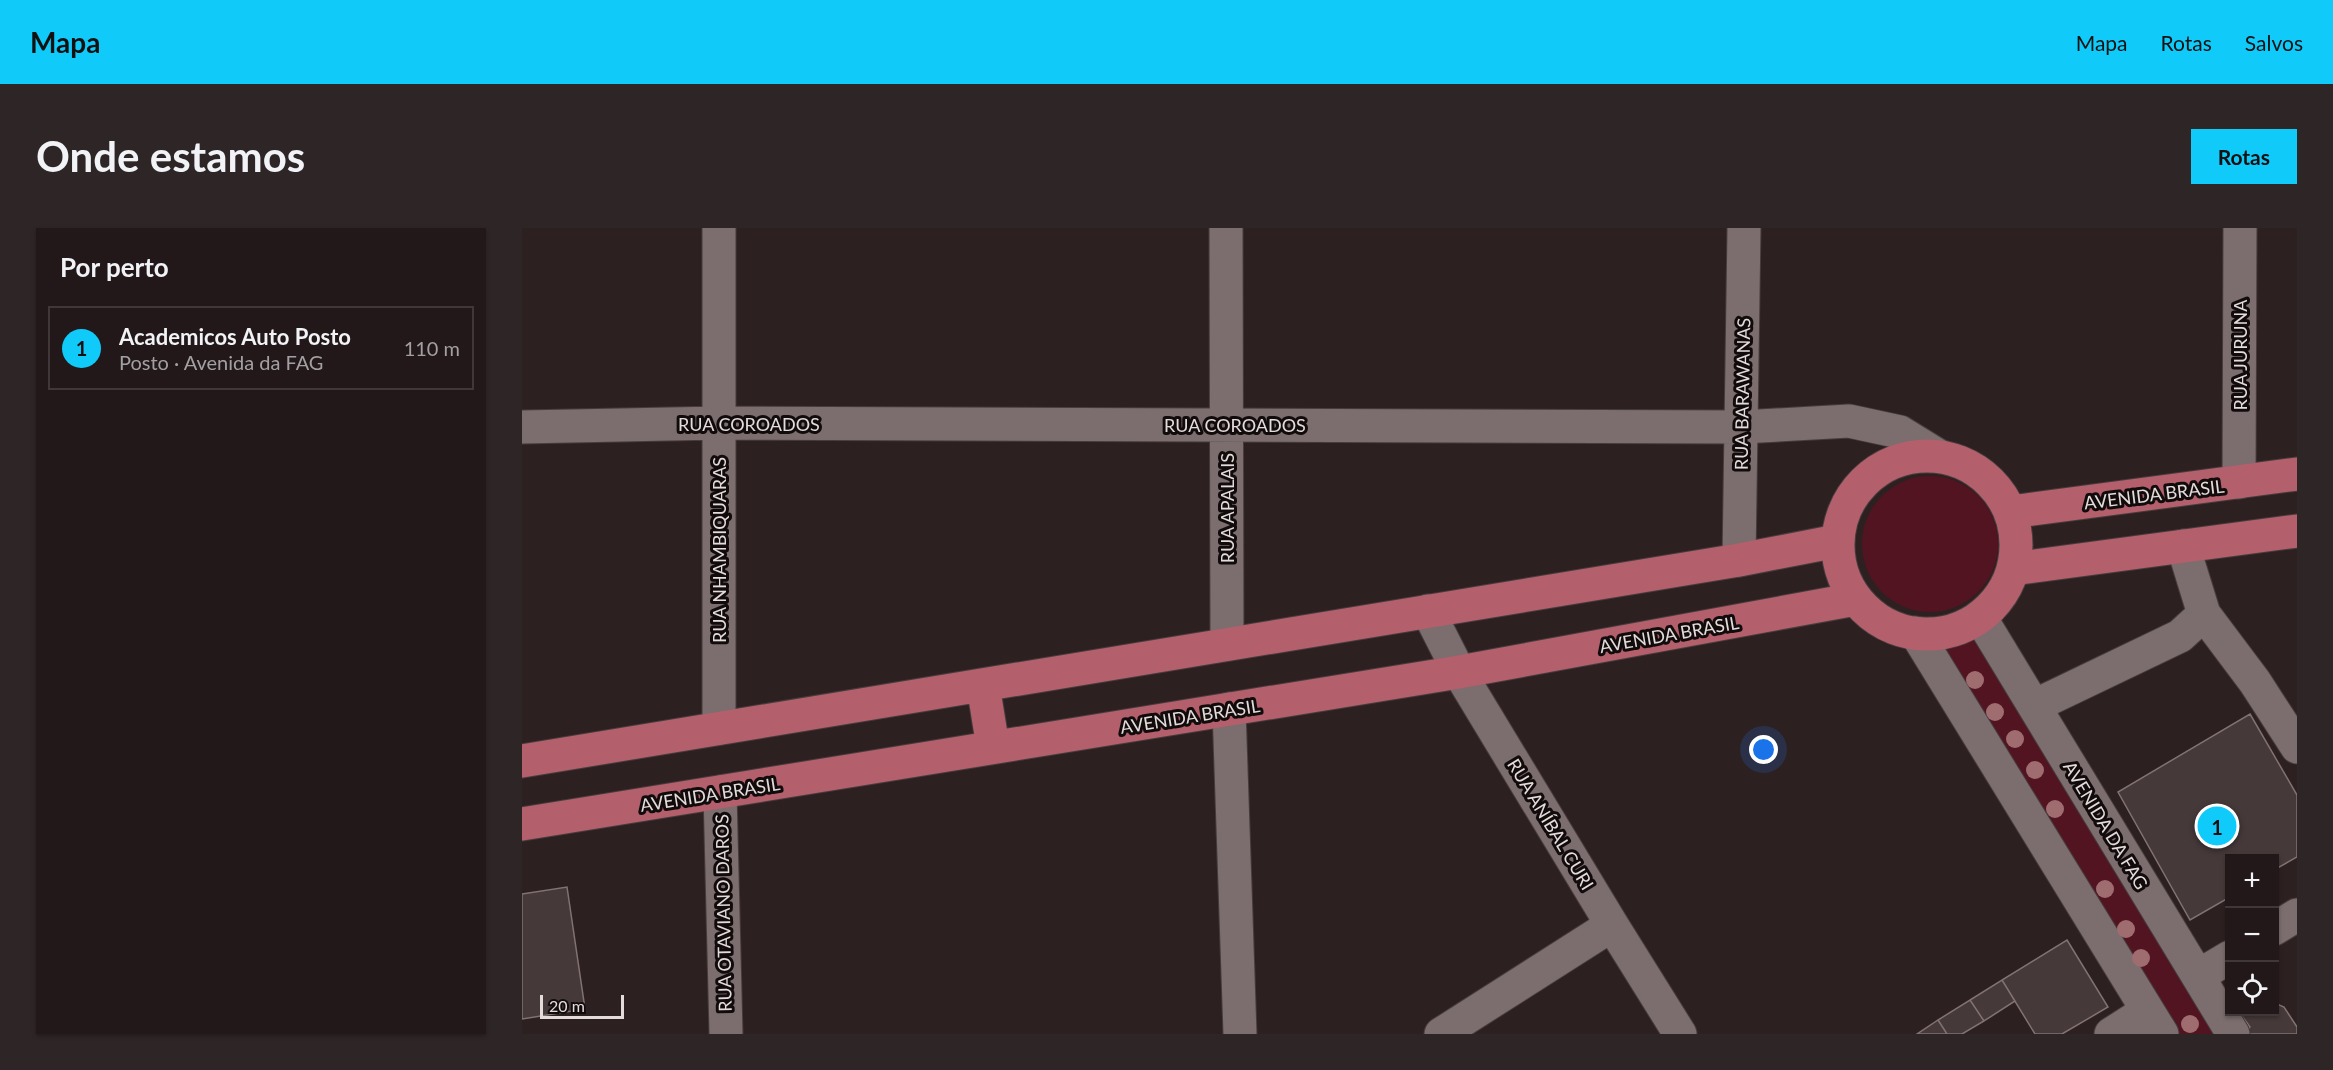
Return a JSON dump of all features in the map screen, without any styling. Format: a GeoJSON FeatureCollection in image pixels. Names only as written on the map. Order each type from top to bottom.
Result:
{"type":"FeatureCollection","features":[{"type":"Feature","properties":{"kind":"main road"},"geometry":{"type":"LineString","coordinates":[[1939,456],[1970,466],[1987,478],[2001,494],[2011,512],[2016,550],[2013,569],[2000,596],[1980,617],[1960,627],[1939,633],[1917,633],[1893,627],[1873,616],[1856,599],[1845,581],[1839,561],[1837,541],[1841,518],[1851,497],[1866,479],[1885,466],[1906,458],[1939,456]]}},
{"type":"Feature","properties":{"kind":"main road","name":"AVENIDA BRASIL"},"geometry":{"type":"LineString","coordinates":[[2011,512],[2297,474]]}},
{"type":"Feature","properties":{"kind":"main road"},"geometry":{"type":"LineString","coordinates":[[2013,569],[2297,531]]}},
{"type":"Feature","properties":{"kind":"main road"},"geometry":{"type":"LineString","coordinates":[[522,761],[1739,560],[1837,541]]}},
{"type":"Feature","properties":{"kind":"main road","name":"AVENIDA BRASIL"},"geometry":{"type":"LineString","coordinates":[[522,824],[1459,672],[1856,599]]}},
{"type":"Feature","properties":{"kind":"main road"},"geometry":{"type":"LineString","coordinates":[[983,685],[993,747]]}},
{"type":"Feature","properties":{"kind":"street","name":"RUA NHAMBIQUARAS"},"geometry":{"type":"LineString","coordinates":[[719,228],[719,728]]}},
{"type":"Feature","properties":{"kind":"street","name":"RUA APALAIS"},"geometry":{"type":"LineString","coordinates":[[1226,228],[1227,644]]}},
{"type":"Feature","properties":{"kind":"street","name":"RUA BARAWANAS"},"geometry":{"type":"LineString","coordinates":[[1739,560],[1744,228]]}},
{"type":"Feature","properties":{"kind":"street","name":"RUA JURUNA"},"geometry":{"type":"LineString","coordinates":[[2240,228],[2240,482]]}},
{"type":"Feature","properties":{"kind":"street","name":"RUA COROADOS"},"geometry":{"type":"LineString","coordinates":[[522,427],[719,423],[1742,428],[1849,421],[1900,432],[1939,456]]}},
{"type":"Feature","properties":{"kind":"street"},"geometry":{"type":"LineString","coordinates":[[2183,546],[2204,614],[2255,682],[2297,747]]}},
{"type":"Feature","properties":{"kind":"street","name":"RUA ANÍBAL CURI"},"geometry":{"type":"LineString","coordinates":[[1428,611],[1459,672],[1680,1034]]}},
{"type":"Feature","properties":{"kind":"street"},"geometry":{"type":"LineString","coordinates":[[2034,706],[2180,636],[2204,614]]}},
{"type":"Feature","properties":{"kind":"street","name":"AVENIDA DA FAG"},"geometry":{"type":"LineString","coordinates":[[1980,617],[2233,1034]]}},
{"type":"Feature","properties":{"kind":"street"},"geometry":{"type":"LineString","coordinates":[[1917,633],[2154,1022],[2111,1034]]}},
{"type":"Feature","properties":{"kind":"street"},"geometry":{"type":"LineString","coordinates":[[1229,710],[1240,1034]]}},
{"type":"Feature","properties":{"kind":"street","name":"RUA OTAVIANO DAROS"},"geometry":{"type":"LineString","coordinates":[[720,792],[726,1034]]}},
{"type":"Feature","properties":{"kind":"street"},"geometry":{"type":"LineString","coordinates":[[2279,926],[2297,915]]}},
{"type":"Feature","properties":{"kind":"street"},"geometry":{"type":"LineString","coordinates":[[1441,1034],[1612,925]]}},
{"type":"Feature","properties":{"kind":"street"},"geometry":{"type":"LineString","coordinates":[[2198,976],[2225,959]]}},
{"type":"Feature","properties":{"kind":"shaded area"},"geometry":{"type":"Polygon","coordinates":[[[1930,476],[1956,481],[1978,496],[1993,518],[1998,544],[1993,570],[1978,592],[1956,607],[1930,612],[1904,607],[1882,592],[1867,570],[1862,544],[1867,518],[1882,496],[1904,481],[1930,476]]]}},
{"type":"Feature","properties":{"kind":"shaded area"},"geometry":{"type":"Polygon","coordinates":[[[1969,632],[2216,1034],[2172,1034],[1926,640],[1969,632]]]}},
{"type":"Feature","properties":{"kind":"building"},"geometry":{"type":"Polygon","coordinates":[[[2250,714],[2297,795],[2297,857],[2279,867],[2279,854],[2225,854],[2225,900],[2190,920],[2118,792],[2250,714]]]}},
{"type":"Feature","properties":{"kind":"building"},"geometry":{"type":"Polygon","coordinates":[[[567,887],[585,1009],[522,1019],[522,894],[567,887]]]}},
{"type":"Feature","properties":{"kind":"building"},"geometry":{"type":"Polygon","coordinates":[[[2067,940],[2108,1007],[2062,1034],[2035,1034],[2002,980],[2067,940]]]}},
{"type":"Feature","properties":{"kind":"building"},"geometry":{"type":"Polygon","coordinates":[[[2002,980],[2015,1001],[1984,1021],[1970,1000],[2002,980]]]}},
{"type":"Feature","properties":{"kind":"building"},"geometry":{"type":"Polygon","coordinates":[[[1970,1000],[1984,1021],[1962,1034],[1947,1034],[1938,1020],[1970,1000]]]}},
{"type":"Feature","properties":{"kind":"building"},"geometry":{"type":"Polygon","coordinates":[[[2279,1005],[2284,1007],[2297,1027],[2297,1034],[2247,1034],[2246,1031],[2250,1027],[2242,1016],[2279,1016],[2279,1005]]]}},
{"type":"Feature","properties":{"kind":"building"},"geometry":{"type":"Polygon","coordinates":[[[1938,1020],[1947,1034],[1917,1034],[1938,1020]]]}},
{"type":"Feature","properties":{"kind":"place","name":"Academicos Auto Posto"},"geometry":{"type":"Point","coordinates":[2217,826]}}]}
